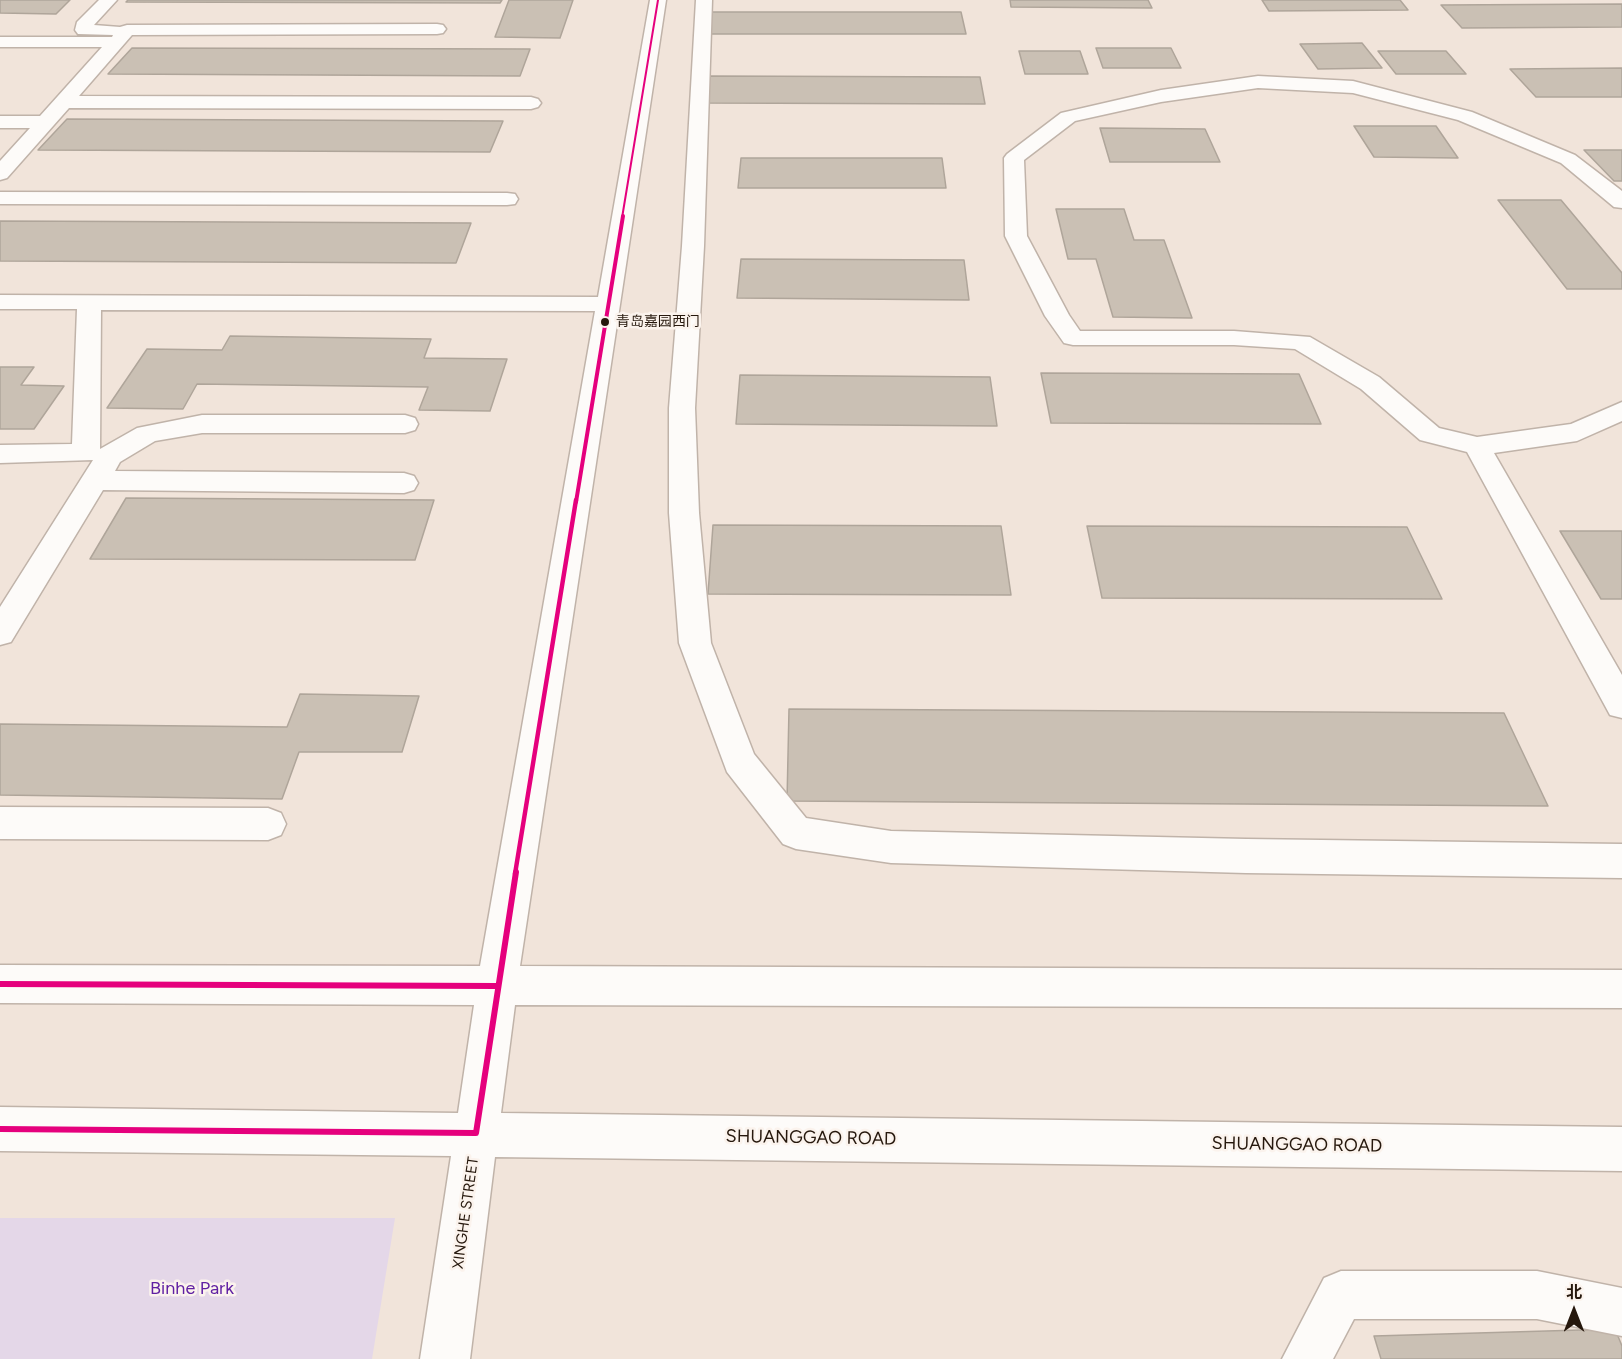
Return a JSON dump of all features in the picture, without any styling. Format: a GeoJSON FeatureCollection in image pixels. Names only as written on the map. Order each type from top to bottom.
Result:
{"type":"FeatureCollection","features":[{"type":"Feature","properties":{"kind":"street"},"geometry":{"type":"LineString","coordinates":[[109,0],[83,26],[84,30],[122,36]]}},
{"type":"Feature","properties":{"kind":"street","name":"XINGHE STREET"},"geometry":{"type":"LineString","coordinates":[[446,1359],[497,986],[658,0]]}},
{"type":"Feature","properties":{"kind":"street"},"geometry":{"type":"LineString","coordinates":[[704,0],[693,246],[682,408],[684,513],[695,643],[739,762],[796,833],[891,847],[1622,861]]}},
{"type":"Feature","properties":{"kind":"street"},"geometry":{"type":"LineString","coordinates":[[0,42],[122,36],[437,29]]}},
{"type":"Feature","properties":{"kind":"street"},"geometry":{"type":"LineString","coordinates":[[0,174],[122,36]]}},
{"type":"Feature","properties":{"kind":"street"},"geometry":{"type":"LineString","coordinates":[[1622,202],[1568,159],[1465,116],[1353,87],[1258,82],[1161,96],[1068,117],[1014,158],[1016,236],[1057,316],[1073,338],[1234,338],[1301,342],[1370,383],[1430,435],[1477,446],[1577,432],[1622,410]]}},
{"type":"Feature","properties":{"kind":"street"},"geometry":{"type":"LineString","coordinates":[[64,102],[531,103]]}},
{"type":"Feature","properties":{"kind":"street"},"geometry":{"type":"LineString","coordinates":[[0,122],[45,122]]}},
{"type":"Feature","properties":{"kind":"street"},"geometry":{"type":"LineString","coordinates":[[0,198],[507,199]]}},
{"type":"Feature","properties":{"kind":"street"},"geometry":{"type":"LineString","coordinates":[[0,302],[608,304]]}},
{"type":"Feature","properties":{"kind":"street"},"geometry":{"type":"LineString","coordinates":[[89,302],[97,463]]}},
{"type":"Feature","properties":{"kind":"street"},"geometry":{"type":"LineString","coordinates":[[0,633],[97,463],[147,435],[202,424],[405,424]]}},
{"type":"Feature","properties":{"kind":"street"},"geometry":{"type":"LineString","coordinates":[[1477,446],[1622,705]]}},
{"type":"Feature","properties":{"kind":"street"},"geometry":{"type":"LineString","coordinates":[[0,454],[97,463],[404,483]]}},
{"type":"Feature","properties":{"kind":"street"},"geometry":{"type":"LineString","coordinates":[[0,822],[268,824]]}},
{"type":"Feature","properties":{"kind":"street"},"geometry":{"type":"LineString","coordinates":[[0,984],[1622,989]]}},
{"type":"Feature","properties":{"kind":"street","name":"SHUANGGAO ROAD"},"geometry":{"type":"LineString","coordinates":[[0,1129],[476,1133],[1622,1149]]}},
{"type":"Feature","properties":{"kind":"street"},"geometry":{"type":"LineString","coordinates":[[1307,1359],[1341,1295],[1537,1295],[1622,1312]]}},
{"type":"Feature","properties":{"kind":"green space","name":"Binhe Park"},"geometry":{"type":"Polygon","coordinates":[[[0,1218],[395,1218],[372,1359],[0,1359],[0,1218]]]}},
{"type":"Feature","properties":{"kind":"building"},"geometry":{"type":"Polygon","coordinates":[[[0,0],[70,0],[56,14],[0,13],[0,0]]]}},
{"type":"Feature","properties":{"kind":"building"},"geometry":{"type":"Polygon","coordinates":[[[128,0],[502,0],[500,3],[126,2],[128,0]]]}},
{"type":"Feature","properties":{"kind":"building"},"geometry":{"type":"Polygon","coordinates":[[[509,0],[573,0],[560,38],[495,37],[509,0]]]}},
{"type":"Feature","properties":{"kind":"building"},"geometry":{"type":"Polygon","coordinates":[[[1010,0],[1148,0],[1152,8],[1011,7],[1010,0]]]}},
{"type":"Feature","properties":{"kind":"building"},"geometry":{"type":"Polygon","coordinates":[[[1262,0],[1400,0],[1408,10],[1269,11],[1262,0]]]}},
{"type":"Feature","properties":{"kind":"building"},"geometry":{"type":"Polygon","coordinates":[[[1622,4],[1622,27],[1462,28],[1441,5],[1622,4]]]}},
{"type":"Feature","properties":{"kind":"building"},"geometry":{"type":"Polygon","coordinates":[[[710,12],[961,12],[966,34],[707,34],[710,12]]]}},
{"type":"Feature","properties":{"kind":"building"},"geometry":{"type":"Polygon","coordinates":[[[1362,43],[1382,68],[1318,69],[1300,44],[1362,43]]]}},
{"type":"Feature","properties":{"kind":"building"},"geometry":{"type":"Polygon","coordinates":[[[132,48],[530,49],[520,76],[108,74],[132,48]]]}},
{"type":"Feature","properties":{"kind":"building"},"geometry":{"type":"Polygon","coordinates":[[[1096,48],[1171,48],[1181,68],[1103,68],[1096,48]]]}},
{"type":"Feature","properties":{"kind":"building"},"geometry":{"type":"Polygon","coordinates":[[[1019,51],[1080,51],[1088,74],[1025,74],[1019,51]]]}},
{"type":"Feature","properties":{"kind":"building"},"geometry":{"type":"Polygon","coordinates":[[[1378,51],[1446,51],[1466,74],[1396,74],[1378,51]]]}},
{"type":"Feature","properties":{"kind":"building"},"geometry":{"type":"Polygon","coordinates":[[[1622,68],[1622,97],[1536,97],[1510,69],[1622,68]]]}},
{"type":"Feature","properties":{"kind":"building"},"geometry":{"type":"Polygon","coordinates":[[[710,76],[980,77],[985,104],[706,103],[710,76]]]}},
{"type":"Feature","properties":{"kind":"building"},"geometry":{"type":"Polygon","coordinates":[[[67,119],[503,121],[490,152],[38,150],[67,119]]]}},
{"type":"Feature","properties":{"kind":"building"},"geometry":{"type":"Polygon","coordinates":[[[1354,126],[1436,126],[1458,158],[1374,157],[1354,126]]]}},
{"type":"Feature","properties":{"kind":"building"},"geometry":{"type":"Polygon","coordinates":[[[1100,128],[1205,129],[1220,162],[1110,162],[1100,128]]]}},
{"type":"Feature","properties":{"kind":"building"},"geometry":{"type":"Polygon","coordinates":[[[1584,150],[1622,150],[1622,181],[1614,181],[1584,150]]]}},
{"type":"Feature","properties":{"kind":"building"},"geometry":{"type":"Polygon","coordinates":[[[741,158],[942,158],[946,188],[738,188],[741,158]]]}},
{"type":"Feature","properties":{"kind":"building"},"geometry":{"type":"Polygon","coordinates":[[[1498,200],[1561,200],[1622,273],[1622,289],[1567,289],[1498,200]]]}},
{"type":"Feature","properties":{"kind":"building"},"geometry":{"type":"Polygon","coordinates":[[[1056,209],[1124,209],[1134,240],[1164,240],[1192,318],[1113,317],[1096,259],[1068,259],[1056,209]]]}},
{"type":"Feature","properties":{"kind":"building"},"geometry":{"type":"Polygon","coordinates":[[[0,221],[471,223],[456,263],[0,261],[0,221]]]}},
{"type":"Feature","properties":{"kind":"building"},"geometry":{"type":"Polygon","coordinates":[[[741,259],[964,260],[969,300],[737,298],[741,259]]]}},
{"type":"Feature","properties":{"kind":"building"},"geometry":{"type":"Polygon","coordinates":[[[230,336],[431,339],[424,358],[507,359],[490,411],[419,410],[428,387],[197,384],[183,409],[107,408],[147,349],[222,350],[230,336]]]}},
{"type":"Feature","properties":{"kind":"building"},"geometry":{"type":"Polygon","coordinates":[[[0,367],[34,367],[21,385],[64,386],[34,429],[0,429],[0,367]]]}},
{"type":"Feature","properties":{"kind":"building"},"geometry":{"type":"Polygon","coordinates":[[[1041,373],[1299,374],[1321,424],[1051,423],[1041,373]]]}},
{"type":"Feature","properties":{"kind":"building"},"geometry":{"type":"Polygon","coordinates":[[[740,375],[990,377],[997,426],[736,424],[740,375]]]}},
{"type":"Feature","properties":{"kind":"building"},"geometry":{"type":"Polygon","coordinates":[[[126,498],[434,500],[415,560],[90,559],[126,498]]]}},
{"type":"Feature","properties":{"kind":"building"},"geometry":{"type":"Polygon","coordinates":[[[713,525],[1001,526],[1011,595],[708,594],[713,525]]]}},
{"type":"Feature","properties":{"kind":"building"},"geometry":{"type":"Polygon","coordinates":[[[1087,526],[1407,527],[1442,599],[1102,598],[1087,526]]]}},
{"type":"Feature","properties":{"kind":"building"},"geometry":{"type":"Polygon","coordinates":[[[1560,531],[1622,531],[1622,599],[1601,599],[1560,531]]]}},
{"type":"Feature","properties":{"kind":"building"},"geometry":{"type":"Polygon","coordinates":[[[300,694],[419,696],[402,752],[299,752],[282,799],[0,795],[0,724],[287,727],[300,694]]]}},
{"type":"Feature","properties":{"kind":"building"},"geometry":{"type":"Polygon","coordinates":[[[789,709],[1504,713],[1548,806],[787,801],[789,709]]]}},
{"type":"Feature","properties":{"kind":"building"},"geometry":{"type":"Polygon","coordinates":[[[1615,1329],[1622,1346],[1622,1359],[1381,1359],[1374,1336],[1615,1329]]]}},
{"type":"Feature","properties":{"kind":"transit line"},"geometry":{"type":"LineString","coordinates":[[0,1129],[476,1133],[497,986],[658,0]]}},
{"type":"Feature","properties":{"kind":"transit line"},"geometry":{"type":"LineString","coordinates":[[0,984],[497,986]]}},
{"type":"Feature","properties":{"kind":"place","name":"青岛嘉园西门"},"geometry":{"type":"Point","coordinates":[605,322]}}]}
